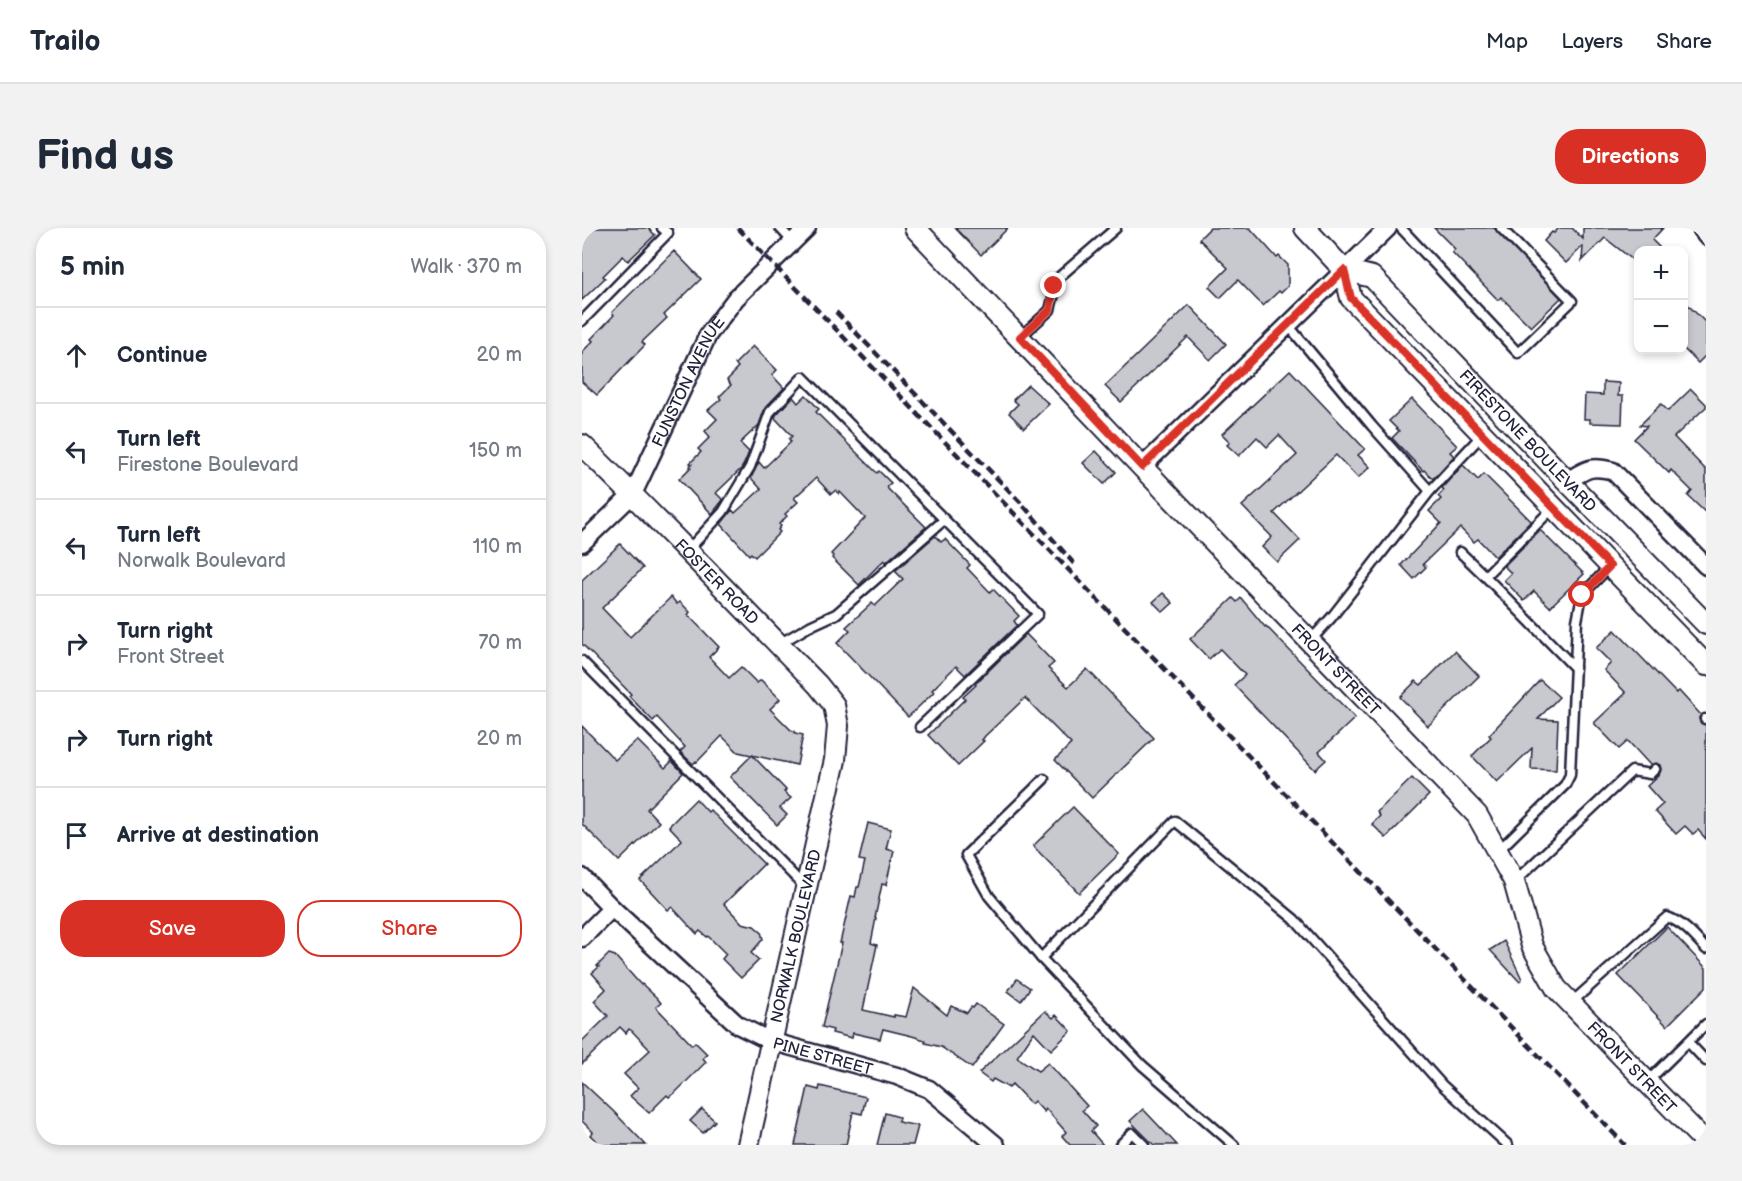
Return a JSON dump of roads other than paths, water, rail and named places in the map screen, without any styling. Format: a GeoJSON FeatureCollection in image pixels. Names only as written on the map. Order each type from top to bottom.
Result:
{"type":"FeatureCollection","features":[{"type":"Feature","properties":{"kind":"street","name":"FUNSTON AVENUE"},"geometry":{"type":"LineString","coordinates":[[582,543],[633,494],[708,335],[736,298],[807,228]]}},
{"type":"Feature","properties":{"kind":"street","name":"FRONT STREET"},"geometry":{"type":"LineString","coordinates":[[915,228],[1477,814],[1514,882],[1532,946],[1556,988],[1706,1143]]}},
{"type":"Feature","properties":{"kind":"street","name":"FIRESTONE BOULEVARD"},"geometry":{"type":"LineString","coordinates":[[1305,228],[1344,270],[1351,298],[1706,665]]}},
{"type":"Feature","properties":{"kind":"street"},"geometry":{"type":"LineString","coordinates":[[1142,467],[1388,228]]}},
{"type":"Feature","properties":{"kind":"street"},"geometry":{"type":"LineString","coordinates":[[1701,228],[1706,236]]}},
{"type":"Feature","properties":{"kind":"street","name":"FIRESTONE BOULEVARD"},"geometry":{"type":"LineString","coordinates":[[1344,270],[1372,277],[1706,624]]}},
{"type":"Feature","properties":{"kind":"street","name":"FOSTER ROAD"},"geometry":{"type":"LineString","coordinates":[[582,445],[633,494],[818,685],[834,705],[838,726]]}},
{"type":"Feature","properties":{"kind":"street"},"geometry":{"type":"LineString","coordinates":[[1567,482],[1587,469],[1599,467],[1613,471],[1706,566]]}},
{"type":"Feature","properties":{"kind":"street","name":"NORWALK BOULEVARD"},"geometry":{"type":"LineString","coordinates":[[748,1145],[835,760],[838,726]]}},
{"type":"Feature","properties":{"kind":"street","name":"PINE STREET"},"geometry":{"type":"LineString","coordinates":[[582,877],[612,908],[738,1025],[770,1041],[897,1076],[929,1089],[996,1145]]}},
{"type":"Feature","properties":{"kind":"street"},"geometry":{"type":"LineString","coordinates":[[582,938],[612,908]]}},
{"type":"Feature","properties":{"kind":"lane"},"geometry":{"type":"LineString","coordinates":[[582,321],[668,233],[662,228]]}},
{"type":"Feature","properties":{"kind":"lane"},"geometry":{"type":"LineString","coordinates":[[780,228],[793,242]]}},
{"type":"Feature","properties":{"kind":"lane"},"geometry":{"type":"LineString","coordinates":[[1020,337],[1050,310],[1058,278],[1116,228]]}},
{"type":"Feature","properties":{"kind":"lane"},"geometry":{"type":"LineString","coordinates":[[1401,228],[1518,353],[1572,301],[1501,228]]}},
{"type":"Feature","properties":{"kind":"lane"},"geometry":{"type":"LineString","coordinates":[[1288,325],[1372,426],[1430,491]]}},
{"type":"Feature","properties":{"kind":"lane"},"geometry":{"type":"LineString","coordinates":[[687,551],[723,512],[750,467],[770,412],[802,377],[1038,614],[920,727]]}},
{"type":"Feature","properties":{"kind":"lane"},"geometry":{"type":"LineString","coordinates":[[1311,641],[1430,491],[1482,434]]}},
{"type":"Feature","properties":{"kind":"lane"},"geometry":{"type":"LineString","coordinates":[[1485,576],[1554,508]]}},
{"type":"Feature","properties":{"kind":"lane"},"geometry":{"type":"LineString","coordinates":[[779,644],[836,614],[944,520]]}},
{"type":"Feature","properties":{"kind":"lane"},"geometry":{"type":"LineString","coordinates":[[1460,552],[1575,668]]}},
{"type":"Feature","properties":{"kind":"lane"},"geometry":{"type":"LineString","coordinates":[[1497,851],[1565,785],[1570,775],[1577,621],[1582,595],[1610,566]]}},
{"type":"Feature","properties":{"kind":"lane"},"geometry":{"type":"LineString","coordinates":[[582,661],[807,889]]}},
{"type":"Feature","properties":{"kind":"lane"},"geometry":{"type":"LineString","coordinates":[[1514,882],[1632,771],[1650,774],[1655,770]]}},
{"type":"Feature","properties":{"kind":"lane"},"geometry":{"type":"LineString","coordinates":[[1044,779],[966,855],[989,896],[1041,958],[1142,1065],[1234,1145]]}},
{"type":"Feature","properties":{"kind":"lane"},"geometry":{"type":"LineString","coordinates":[[1041,958],[1175,821],[1294,919],[1443,1085],[1508,1145]]}},
{"type":"Feature","properties":{"kind":"lane"},"geometry":{"type":"LineString","coordinates":[[1571,1004],[1667,917],[1683,924],[1706,949]]}},
{"type":"Feature","properties":{"kind":"lane"},"geometry":{"type":"LineString","coordinates":[[1647,1082],[1706,1024]]}},
{"type":"Feature","properties":{"kind":"lane"},"geometry":{"type":"LineString","coordinates":[[1688,1042],[1706,1061]]}},
{"type":"Feature","properties":{"kind":"lane"},"geometry":{"type":"LineString","coordinates":[[1120,1145],[1132,1133],[1144,1145]]}},
{"type":"Feature","properties":{"kind":"railway"},"geometry":{"type":"LineString","coordinates":[[738,228],[1625,1145]]}},
{"type":"Feature","properties":{"kind":"railway"},"geometry":{"type":"LineString","coordinates":[[836,312],[1022,504],[1076,566]]}}]}
